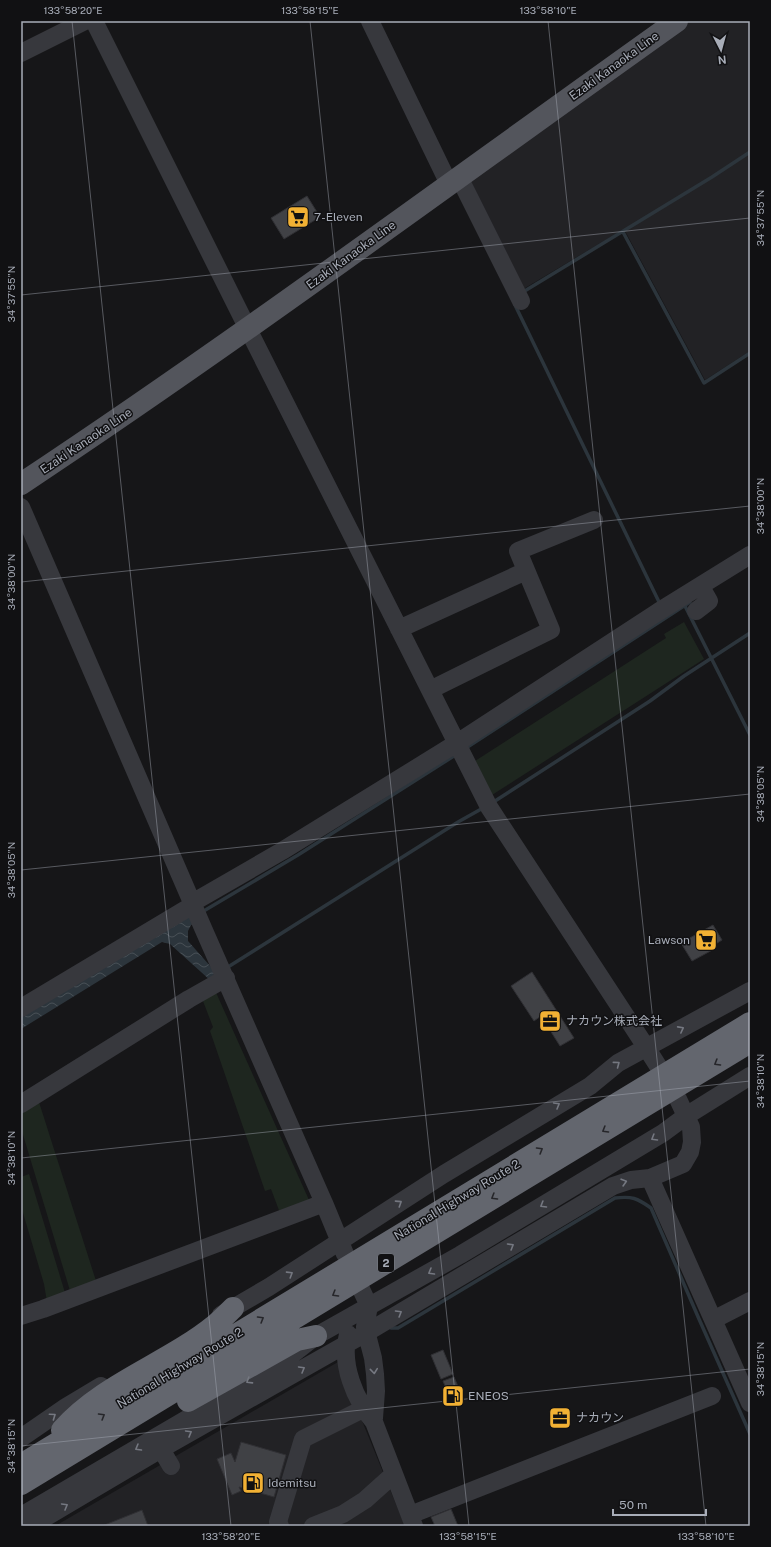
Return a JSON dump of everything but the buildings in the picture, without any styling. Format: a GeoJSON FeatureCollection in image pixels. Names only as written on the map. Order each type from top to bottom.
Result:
{"type":"FeatureCollection","features":[{"type":"Feature","properties":{"kind":"highway","name":"National Highway Route 2"},"geometry":{"type":"LineString","coordinates":[[21,1465],[750,1023]]}},
{"type":"Feature","properties":{"kind":"highway","name":"National Highway Route 2"},"geometry":{"type":"LineString","coordinates":[[21,1484],[750,1042]]}},
{"type":"Feature","properties":{"kind":"highway"},"geometry":{"type":"LineString","coordinates":[[44,1450],[88,1404],[204,1333],[216,1325],[233,1308]]}},
{"type":"Feature","properties":{"kind":"highway"},"geometry":{"type":"LineString","coordinates":[[75,1452],[103,1447],[152,1422],[199,1394],[297,1340],[316,1336]]}},
{"type":"Feature","properties":{"kind":"main road","name":"Ezaki Kanaoka Line"},"geometry":{"type":"LineString","coordinates":[[21,484],[248,329],[677,21]]}},
{"type":"Feature","properties":{"kind":"street"},"geometry":{"type":"LineString","coordinates":[[21,53],[85,21]]}},
{"type":"Feature","properties":{"kind":"street"},"geometry":{"type":"LineString","coordinates":[[94,21],[489,807],[658,1066]]}},
{"type":"Feature","properties":{"kind":"street"},"geometry":{"type":"LineString","coordinates":[[370,21],[454,180],[521,300]]}},
{"type":"Feature","properties":{"kind":"street"},"geometry":{"type":"LineString","coordinates":[[21,507],[192,909],[221,981],[319,1204],[342,1248]]}},
{"type":"Feature","properties":{"kind":"street"},"geometry":{"type":"LineString","coordinates":[[430,690],[551,630],[518,551],[594,520]]}},
{"type":"Feature","properties":{"kind":"street"},"geometry":{"type":"LineString","coordinates":[[22,1004],[192,909],[282,851],[461,752],[663,610],[702,596],[750,555]]}},
{"type":"Feature","properties":{"kind":"street"},"geometry":{"type":"LineString","coordinates":[[399,629],[526,571]]}},
{"type":"Feature","properties":{"kind":"street"},"geometry":{"type":"LineString","coordinates":[[21,1104],[189,999],[221,981]]}},
{"type":"Feature","properties":{"kind":"street"},"geometry":{"type":"LineString","coordinates":[[21,1438],[66,1407],[233,1308],[342,1248],[444,1174],[590,1086],[618,1063],[750,991]]}},
{"type":"Feature","properties":{"kind":"street"},"geometry":{"type":"LineString","coordinates":[[31,1526],[289,1357],[316,1336],[506,1227],[663,1133],[686,1116],[750,1076]]}},
{"type":"Feature","properties":{"kind":"street"},"geometry":{"type":"LineString","coordinates":[[21,1516],[158,1444],[344,1350],[366,1333],[612,1186],[631,1180],[650,1178],[683,1164],[690,1152],[692,1142],[691,1127],[678,1099]]}},
{"type":"Feature","properties":{"kind":"street"},"geometry":{"type":"LineString","coordinates":[[650,1178],[750,1403]]}},
{"type":"Feature","properties":{"kind":"street"},"geometry":{"type":"LineString","coordinates":[[21,1316],[319,1204]]}},
{"type":"Feature","properties":{"kind":"street"},"geometry":{"type":"LineString","coordinates":[[361,1289],[369,1306],[366,1322],[366,1333],[373,1358],[375,1374],[370,1413]]}},
{"type":"Feature","properties":{"kind":"street"},"geometry":{"type":"LineString","coordinates":[[713,1320],[750,1301]]}},
{"type":"Feature","properties":{"kind":"street"},"geometry":{"type":"LineString","coordinates":[[369,1306],[350,1329],[344,1350],[355,1394],[370,1413],[412,1520],[712,1396]]}},
{"type":"Feature","properties":{"kind":"street"},"geometry":{"type":"LineString","coordinates":[[316,1336],[344,1350]]}},
{"type":"Feature","properties":{"kind":"street"},"geometry":{"type":"LineString","coordinates":[[280,1526],[278,1522],[303,1439],[370,1413]]}},
{"type":"Feature","properties":{"kind":"street"},"geometry":{"type":"LineString","coordinates":[[158,1444],[171,1466]]}},
{"type":"Feature","properties":{"kind":"street"},"geometry":{"type":"LineString","coordinates":[[312,1526],[345,1520],[394,1474]]}},
{"type":"Feature","properties":{"kind":"shaded area"},"geometry":{"type":"Polygon","coordinates":[[[688,21],[750,21],[750,351],[705,380],[624,229],[520,291],[469,177],[688,21]]]}},
{"type":"Feature","properties":{"kind":"shaded area"},"geometry":{"type":"Polygon","coordinates":[[[684,622],[704,659],[492,795],[475,761],[666,638],[664,634],[684,622]]]}},
{"type":"Feature","properties":{"kind":"shaded area"},"geometry":{"type":"Polygon","coordinates":[[[214,988],[309,1200],[280,1213],[271,1189],[265,1191],[210,1031],[213,1027],[201,996],[214,988]]]}},
{"type":"Feature","properties":{"kind":"shaded area"},"geometry":{"type":"Polygon","coordinates":[[[38,1099],[97,1284],[71,1294],[21,1128],[21,1109],[38,1099]]]}},
{"type":"Feature","properties":{"kind":"shaded area"},"geometry":{"type":"Polygon","coordinates":[[[29,1174],[66,1296],[47,1302],[44,1284],[21,1206],[21,1177],[29,1174]]]}},
{"type":"Feature","properties":{"kind":"shaded area"},"geometry":{"type":"Polygon","coordinates":[[[338,1362],[405,1526],[55,1526],[338,1362]]]}},
{"type":"Feature","properties":{"kind":"water"},"geometry":{"type":"Polygon","coordinates":[[[184,913],[196,923],[191,925],[188,931],[188,941],[219,976],[211,981],[170,944],[162,942],[21,1029],[21,1010],[184,913]]]}},
{"type":"Feature","properties":{"kind":"waterway"},"geometry":{"type":"LineString","coordinates":[[523,292],[712,177],[750,152]]}},
{"type":"Feature","properties":{"kind":"waterway"},"geometry":{"type":"LineString","coordinates":[[623,232],[704,383],[750,353]]}},
{"type":"Feature","properties":{"kind":"waterway"},"geometry":{"type":"LineString","coordinates":[[515,305],[660,604]]}},
{"type":"Feature","properties":{"kind":"waterway"},"geometry":{"type":"LineString","coordinates":[[466,748],[690,602]]}},
{"type":"Feature","properties":{"kind":"waterway"},"geometry":{"type":"LineString","coordinates":[[685,606],[750,735]]}},
{"type":"Feature","properties":{"kind":"waterway"},"geometry":{"type":"LineString","coordinates":[[495,801],[650,701],[684,676],[750,633]]}},
{"type":"Feature","properties":{"kind":"waterway"},"geometry":{"type":"LineString","coordinates":[[202,912],[298,855],[457,754]]}},
{"type":"Feature","properties":{"kind":"waterway"},"geometry":{"type":"LineString","coordinates":[[228,967],[458,822],[483,808]]}},
{"type":"Feature","properties":{"kind":"waterway"},"geometry":{"type":"LineString","coordinates":[[391,1328],[398,1328],[615,1198],[634,1198],[651,1208],[750,1434]]}},
{"type":"Feature","properties":{"kind":"place","name":"7-Eleven"},"geometry":{"type":"Point","coordinates":[298,217]}},
{"type":"Feature","properties":{"kind":"place","name":"Lawson"},"geometry":{"type":"Point","coordinates":[706,940]}},
{"type":"Feature","properties":{"kind":"place","name":"ナカウン株式会社"},"geometry":{"type":"Point","coordinates":[550,1021]}},
{"type":"Feature","properties":{"kind":"place","name":"ENEOS"},"geometry":{"type":"Point","coordinates":[453,1396]}},
{"type":"Feature","properties":{"kind":"place","name":"ナカウン"},"geometry":{"type":"Point","coordinates":[560,1418]}},
{"type":"Feature","properties":{"kind":"place","name":"Idemitsu"},"geometry":{"type":"Point","coordinates":[253,1483]}}]}
